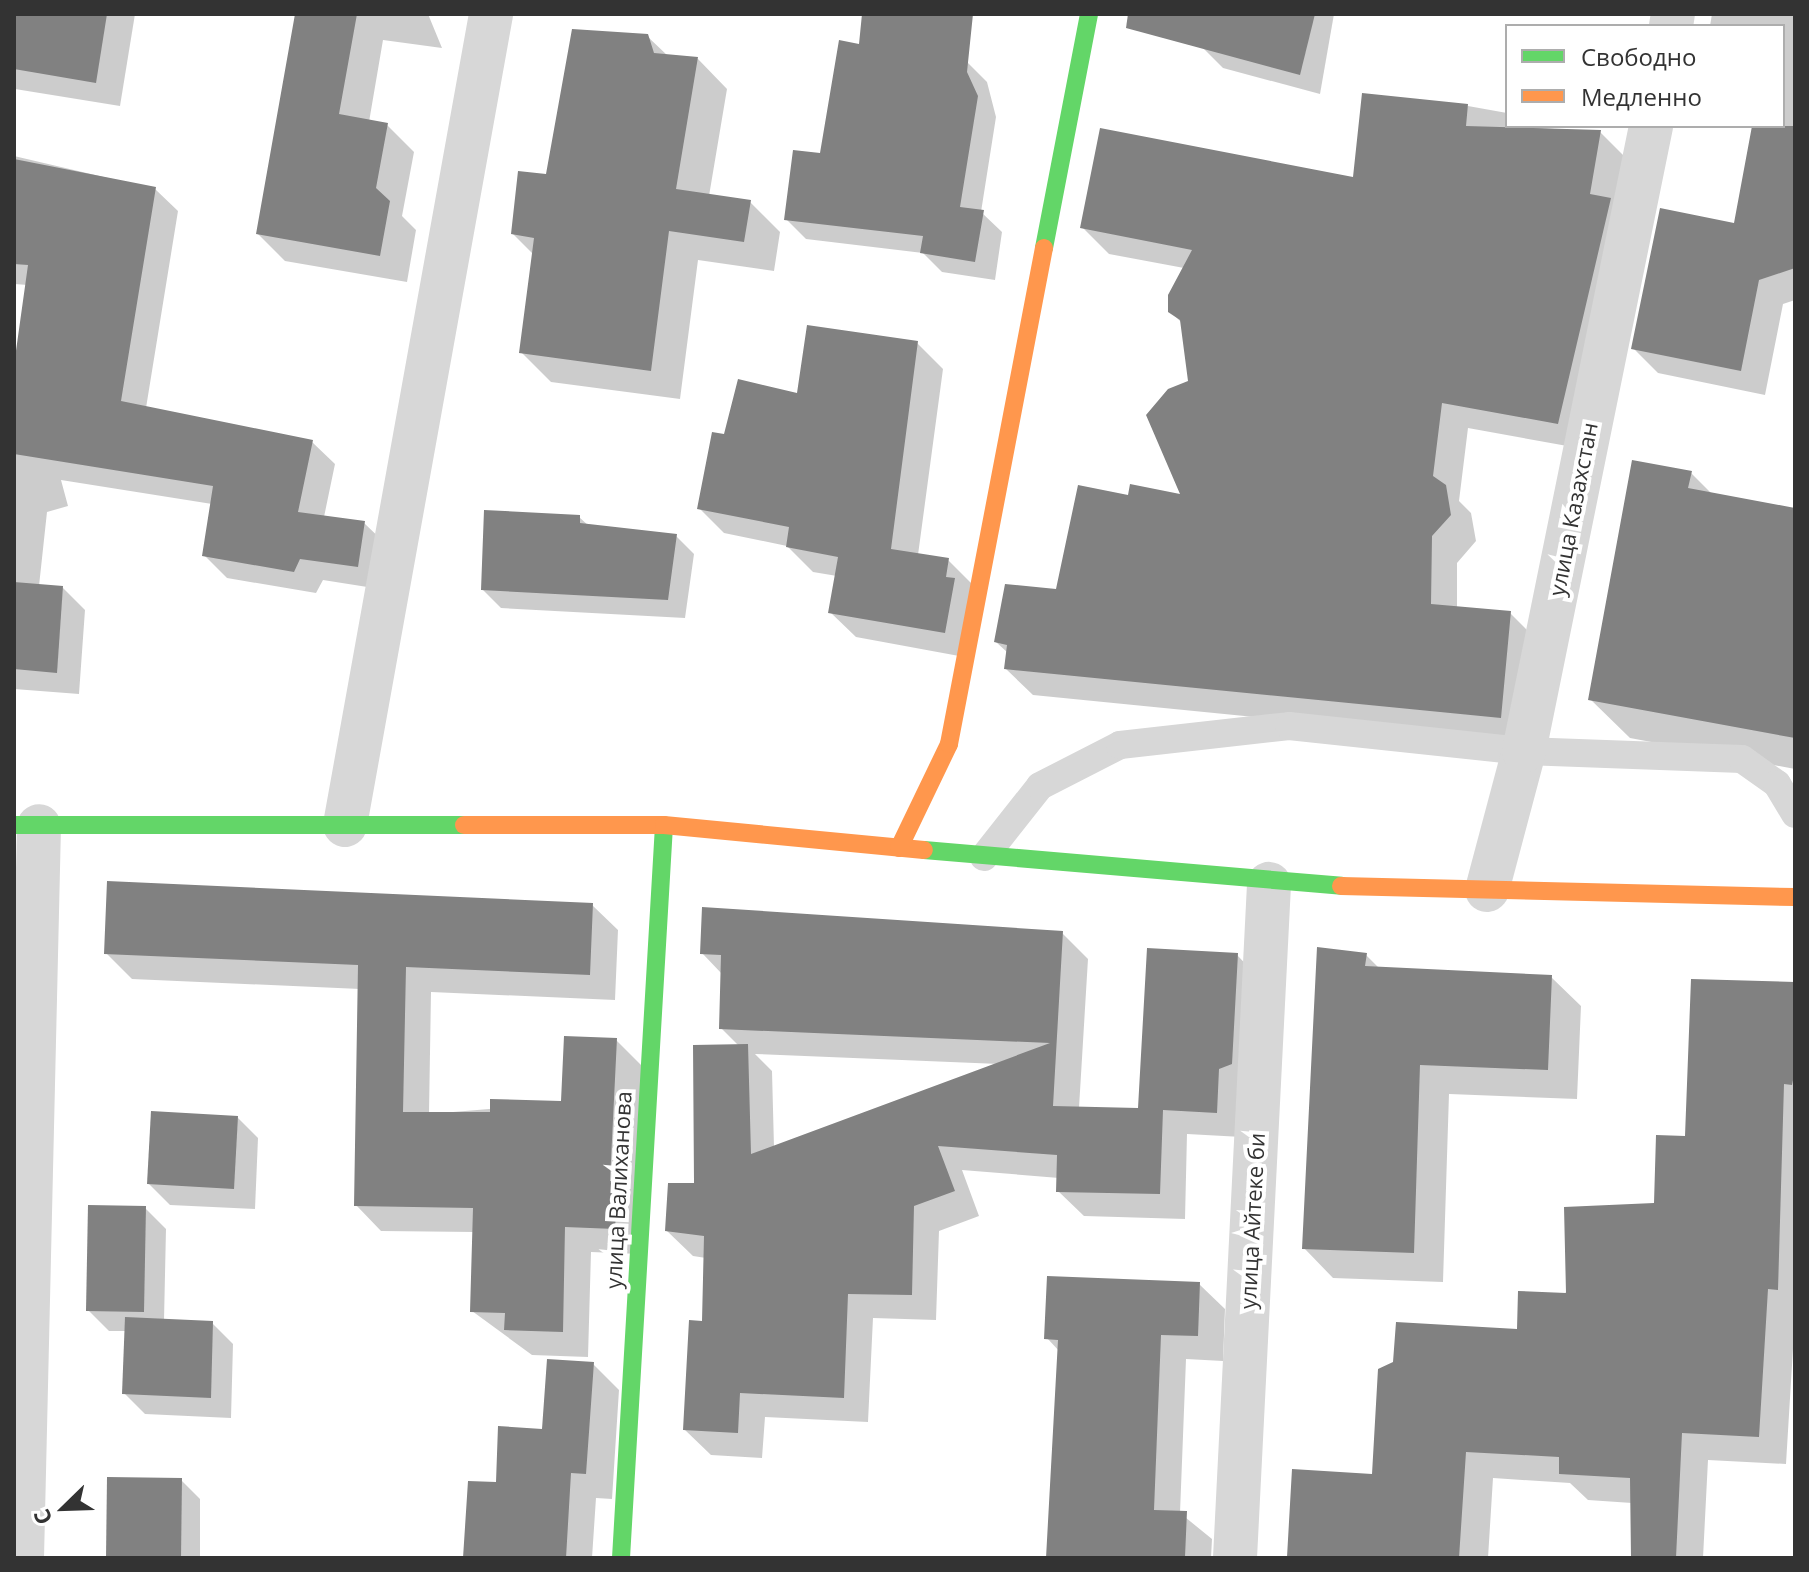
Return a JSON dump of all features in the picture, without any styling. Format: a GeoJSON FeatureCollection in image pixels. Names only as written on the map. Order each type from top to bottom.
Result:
{"type":"FeatureCollection","features":[{"type":"Feature","properties":{"kind":"street"},"geometry":{"type":"LineString","coordinates":[[345,825],[491,14]]}},
{"type":"Feature","properties":{"kind":"street"},"geometry":{"type":"LineString","coordinates":[[899,848],[949,744],[1089,14]]}},
{"type":"Feature","properties":{"kind":"street","name":"улица Казахстан"},"geometry":{"type":"LineString","coordinates":[[1487,890],[1524,751],[1651,128]]}},
{"type":"Feature","properties":{"kind":"street"},"geometry":{"type":"LineString","coordinates":[[22,1558],[26,825],[664,825],[1269,884],[1795,897]]}},
{"type":"Feature","properties":{"kind":"street","name":"улица Валиханова"},"geometry":{"type":"LineString","coordinates":[[621,1558],[664,825]]}},
{"type":"Feature","properties":{"kind":"street","name":"улица Айтеке би"},"geometry":{"type":"LineString","coordinates":[[1235,1558],[1269,884]]}},
{"type":"Feature","properties":{"kind":"lane"},"geometry":{"type":"LineString","coordinates":[[984,857],[1040,786],[1120,745],[1289,726],[1524,751],[1742,759],[1777,784],[1795,814]]}},
{"type":"Feature","properties":{"kind":"building"},"geometry":{"type":"Polygon","coordinates":[[[14,14],[107,14],[96,83],[14,69],[14,14]]]}},
{"type":"Feature","properties":{"kind":"building"},"geometry":{"type":"Polygon","coordinates":[[[295,14],[357,14],[339,114],[388,123],[376,188],[390,201],[380,256],[256,234],[295,14]]]}},
{"type":"Feature","properties":{"kind":"building"},"geometry":{"type":"Polygon","coordinates":[[[862,14],[973,14],[967,72],[978,96],[960,207],[984,210],[975,262],[920,253],[923,236],[784,220],[793,150],[820,153],[839,40],[859,44],[862,14]]]}},
{"type":"Feature","properties":{"kind":"building"},"geometry":{"type":"Polygon","coordinates":[[[1128,14],[1315,14],[1300,75],[1126,28],[1128,14]]]}},
{"type":"Feature","properties":{"kind":"building"},"geometry":{"type":"Polygon","coordinates":[[[572,29],[648,34],[654,53],[698,57],[676,189],[751,200],[744,242],[669,231],[651,371],[519,353],[534,238],[511,234],[518,171],[546,174],[572,29]]]}},
{"type":"Feature","properties":{"kind":"building"},"geometry":{"type":"Polygon","coordinates":[[[1362,93],[1468,104],[1466,126],[1601,130],[1590,194],[1611,198],[1558,424],[1442,403],[1433,476],[1446,485],[1451,515],[1432,536],[1431,604],[1511,611],[1501,718],[1004,669],[1007,645],[994,642],[1005,584],[1056,589],[1078,485],[1128,495],[1130,484],[1180,494],[1146,415],[1168,389],[1188,381],[1180,320],[1168,312],[1168,295],[1192,250],[1080,228],[1100,128],[1353,177],[1362,93]]]}},
{"type":"Feature","properties":{"kind":"building"},"geometry":{"type":"Polygon","coordinates":[[[1795,126],[1795,268],[1759,280],[1741,371],[1631,349],[1660,208],[1734,223],[1752,128],[1795,126]]]}},
{"type":"Feature","properties":{"kind":"building"},"geometry":{"type":"Polygon","coordinates":[[[14,159],[156,187],[121,401],[313,440],[298,512],[365,521],[358,567],[300,559],[294,572],[202,556],[213,486],[14,454],[14,365],[28,265],[14,264],[14,159]]]}},
{"type":"Feature","properties":{"kind":"building"},"geometry":{"type":"Polygon","coordinates":[[[807,325],[918,341],[891,549],[949,558],[946,577],[955,578],[945,633],[828,613],[838,557],[786,547],[789,527],[697,509],[712,432],[724,434],[738,379],[797,393],[807,325]]]}},
{"type":"Feature","properties":{"kind":"building"},"geometry":{"type":"Polygon","coordinates":[[[1632,460],[1692,471],[1688,488],[1795,508],[1795,738],[1588,700],[1632,460]]]}},
{"type":"Feature","properties":{"kind":"building"},"geometry":{"type":"Polygon","coordinates":[[[484,510],[580,515],[580,523],[677,534],[668,600],[481,590],[484,510]]]}},
{"type":"Feature","properties":{"kind":"building"},"geometry":{"type":"Polygon","coordinates":[[[14,582],[63,586],[57,673],[14,669],[14,582]]]}},
{"type":"Feature","properties":{"kind":"building"},"geometry":{"type":"Polygon","coordinates":[[[107,881],[593,903],[590,975],[406,967],[403,1112],[490,1112],[490,1099],[561,1101],[564,1036],[617,1038],[610,1181],[618,1181],[615,1229],[565,1227],[563,1332],[504,1330],[505,1313],[470,1312],[473,1208],[354,1206],[358,965],[104,954],[107,881]]]}},
{"type":"Feature","properties":{"kind":"building"},"geometry":{"type":"Polygon","coordinates":[[[702,907],[1063,931],[1053,1106],[1138,1108],[1147,948],[1238,953],[1232,1064],[1219,1069],[1217,1113],[1163,1110],[1160,1194],[1056,1192],[1057,1155],[938,1146],[955,1191],[914,1206],[912,1295],[848,1294],[844,1398],[740,1393],[738,1433],[683,1430],[689,1320],[702,1321],[704,1236],[665,1231],[668,1183],[694,1183],[693,1045],[748,1044],[751,1154],[1050,1043],[719,1029],[721,955],[700,954],[702,907]]]}},
{"type":"Feature","properties":{"kind":"building"},"geometry":{"type":"Polygon","coordinates":[[[1317,947],[1367,953],[1365,966],[1552,975],[1548,1070],[1420,1065],[1414,1253],[1302,1249],[1317,947]]]}},
{"type":"Feature","properties":{"kind":"building"},"geometry":{"type":"Polygon","coordinates":[[[1691,979],[1795,982],[1795,1070],[1792,1085],[1784,1084],[1778,1290],[1768,1289],[1759,1437],[1682,1433],[1676,1558],[1631,1558],[1630,1478],[1559,1474],[1559,1457],[1466,1452],[1459,1558],[1287,1557],[1292,1469],[1372,1474],[1378,1369],[1393,1362],[1396,1322],[1517,1329],[1518,1291],[1566,1293],[1564,1207],[1654,1203],[1656,1135],[1685,1136],[1691,979]]]}},
{"type":"Feature","properties":{"kind":"building"},"geometry":{"type":"Polygon","coordinates":[[[151,1111],[238,1116],[234,1189],[147,1184],[151,1111]]]}},
{"type":"Feature","properties":{"kind":"building"},"geometry":{"type":"Polygon","coordinates":[[[88,1205],[146,1206],[144,1312],[86,1311],[88,1205]]]}},
{"type":"Feature","properties":{"kind":"building"},"geometry":{"type":"Polygon","coordinates":[[[1047,1276],[1200,1282],[1198,1336],[1161,1335],[1154,1510],[1187,1511],[1185,1557],[1046,1558],[1058,1340],[1044,1339],[1047,1276]]]}},
{"type":"Feature","properties":{"kind":"building"},"geometry":{"type":"Polygon","coordinates":[[[125,1317],[213,1321],[211,1398],[122,1394],[125,1317]]]}},
{"type":"Feature","properties":{"kind":"building"},"geometry":{"type":"Polygon","coordinates":[[[547,1359],[594,1362],[586,1474],[571,1473],[566,1558],[463,1558],[468,1481],[496,1482],[498,1426],[542,1429],[547,1359]]]}},
{"type":"Feature","properties":{"kind":"building"},"geometry":{"type":"Polygon","coordinates":[[[107,1477],[182,1478],[181,1558],[106,1558],[107,1477]]]}},
{"type":"Feature","properties":{"kind":"traffic: fast"},"geometry":{"type":"LineString","coordinates":[[1044,248],[1089,14]]}},
{"type":"Feature","properties":{"kind":"traffic: fast"},"geometry":{"type":"LineString","coordinates":[[14,825],[464,825]]}},
{"type":"Feature","properties":{"kind":"traffic: fast"},"geometry":{"type":"LineString","coordinates":[[621,1558],[664,825]]}},
{"type":"Feature","properties":{"kind":"traffic: fast"},"geometry":{"type":"LineString","coordinates":[[924,850],[1341,886]]}},
{"type":"Feature","properties":{"kind":"traffic: slow"},"geometry":{"type":"LineString","coordinates":[[899,848],[949,744],[1044,248]]}},
{"type":"Feature","properties":{"kind":"traffic: slow"},"geometry":{"type":"LineString","coordinates":[[464,825],[664,825],[924,850]]}},
{"type":"Feature","properties":{"kind":"traffic: slow"},"geometry":{"type":"LineString","coordinates":[[1341,886],[1795,897]]}}]}
